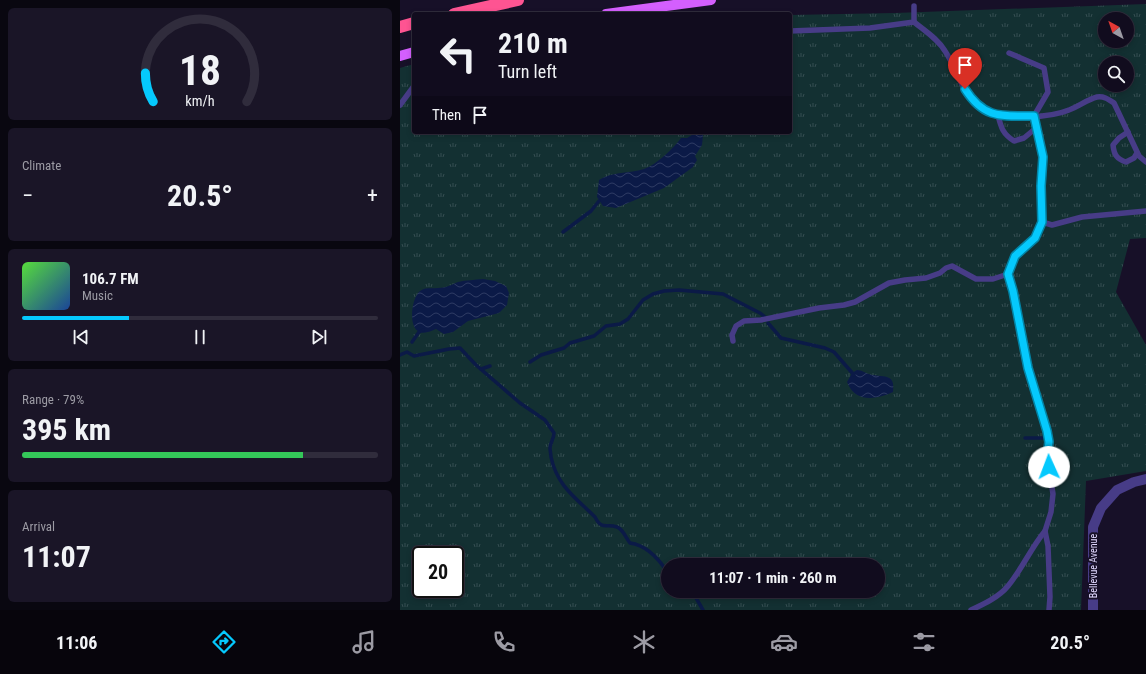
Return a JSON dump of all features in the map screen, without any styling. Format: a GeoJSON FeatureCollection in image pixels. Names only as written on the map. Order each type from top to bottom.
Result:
{"type":"FeatureCollection","features":[{"type":"Feature","properties":{"kind":"highway"},"geometry":{"type":"LineString","coordinates":[[463,12],[518,0]]}},
{"type":"Feature","properties":{"kind":"highway"},"geometry":{"type":"LineString","coordinates":[[400,27],[412,24]]}},
{"type":"Feature","properties":{"kind":"main road"},"geometry":{"type":"LineString","coordinates":[[621,12],[710,0]]}},
{"type":"Feature","properties":{"kind":"main road"},"geometry":{"type":"LineString","coordinates":[[400,56],[412,53]]}},
{"type":"Feature","properties":{"kind":"street","name":"Bellevue Avenue"},"geometry":{"type":"LineString","coordinates":[[1093,610],[1093,527],[1101,508],[1117,490],[1134,482],[1146,479]]}},
{"type":"Feature","properties":{"kind":"lane"},"geometry":{"type":"LineString","coordinates":[[914,6],[914,22]]}},
{"type":"Feature","properties":{"kind":"lane"},"geometry":{"type":"LineString","coordinates":[[792,31],[878,28],[914,22],[932,37],[945,51],[973,101],[984,110],[998,115],[1047,116],[1069,110],[1096,97],[1106,97],[1114,103],[1137,153],[1146,162]]}},
{"type":"Feature","properties":{"kind":"lane"},"geometry":{"type":"LineString","coordinates":[[971,610],[989,601],[1007,587],[1036,541],[1045,531],[1051,512],[1053,494],[1047,456],[1049,442],[1028,368],[1013,291],[1008,274],[1015,256],[1035,238],[1042,222],[1041,186],[1043,157],[1034,116],[1048,92],[1044,68],[1009,53]]}},
{"type":"Feature","properties":{"kind":"lane"},"geometry":{"type":"LineString","coordinates":[[400,105],[412,89]]}},
{"type":"Feature","properties":{"kind":"lane"},"geometry":{"type":"LineString","coordinates":[[998,115],[1000,125],[1006,135],[1014,141],[1024,138],[1036,128]]}},
{"type":"Feature","properties":{"kind":"lane"},"geometry":{"type":"LineString","coordinates":[[1128,132],[1119,138],[1113,145],[1114,153],[1120,160],[1126,162],[1134,158],[1137,153]]}},
{"type":"Feature","properties":{"kind":"lane"},"geometry":{"type":"LineString","coordinates":[[1042,222],[1052,225],[1082,217],[1146,211]]}},
{"type":"Feature","properties":{"kind":"lane"},"geometry":{"type":"LineString","coordinates":[[733,341],[732,335],[736,326],[744,321],[761,320],[819,308],[844,305],[855,302],[888,283],[926,278],[940,273],[946,268],[952,266],[976,279],[993,279],[1008,274]]}},
{"type":"Feature","properties":{"kind":"lane"},"geometry":{"type":"LineString","coordinates":[[1045,531],[1048,546],[1050,597],[1049,610]]}},
{"type":"Feature","properties":{"kind":"green space"},"geometry":{"type":"Polygon","coordinates":[[[1146,4],[1146,238],[1130,239],[1116,292],[1146,345],[1146,471],[1086,481],[1081,610],[400,610],[400,68],[412,65],[412,134],[792,134],[792,15],[895,13],[1146,4]]]}},
{"type":"Feature","properties":{"kind":"water"},"geometry":{"type":"Polygon","coordinates":[[[694,134],[703,135],[702,145],[695,156],[697,160],[693,167],[664,188],[616,208],[603,206],[597,197],[599,180],[609,175],[638,171],[649,167],[664,156],[681,138],[687,138],[694,134]]]}},
{"type":"Feature","properties":{"kind":"water"},"geometry":{"type":"Polygon","coordinates":[[[483,279],[495,281],[506,286],[509,293],[507,305],[499,313],[468,321],[453,332],[444,334],[436,329],[424,333],[416,330],[412,320],[412,313],[415,300],[420,291],[448,286],[461,281],[483,279]]]}},
{"type":"Feature","properties":{"kind":"water"},"geometry":{"type":"Polygon","coordinates":[[[857,370],[887,377],[892,381],[893,392],[873,398],[861,397],[855,394],[847,382],[852,373],[857,370]]]}},
{"type":"Feature","properties":{"kind":"waterway"},"geometry":{"type":"LineString","coordinates":[[563,232],[591,211],[599,201]]}},
{"type":"Feature","properties":{"kind":"waterway"},"geometry":{"type":"LineString","coordinates":[[530,362],[541,355],[564,348],[570,343],[594,336],[606,326],[620,324],[628,319],[643,300],[653,294],[664,291],[679,290],[723,294],[765,317]]}},
{"type":"Feature","properties":{"kind":"waterway"},"geometry":{"type":"LineString","coordinates":[[768,323],[781,338],[825,348],[834,352],[854,375]]}},
{"type":"Feature","properties":{"kind":"waterway"},"geometry":{"type":"LineString","coordinates":[[412,342],[419,332],[423,330]]}},
{"type":"Feature","properties":{"kind":"waterway"},"geometry":{"type":"LineString","coordinates":[[400,355],[407,352],[414,356],[460,348],[476,365],[520,403],[545,420],[554,433],[550,448],[554,467],[568,491],[595,517],[600,524],[619,528],[630,543],[636,544],[647,550],[661,563]]}},
{"type":"Feature","properties":{"kind":"waterway"},"geometry":{"type":"LineString","coordinates":[[481,369],[490,366]]}},
{"type":"Feature","properties":{"kind":"waterway"},"geometry":{"type":"LineString","coordinates":[[1025,438],[1045,438]]}},
{"type":"Feature","properties":{"kind":"waterway"},"geometry":{"type":"LineString","coordinates":[[696,598],[703,610]]}},
{"type":"Feature","properties":{"kind":"route"},"geometry":{"type":"LineString","coordinates":[[965,89],[973,101],[984,110],[998,115],[1034,116],[1043,157],[1041,186],[1042,222],[1035,238],[1015,256],[1008,274],[1013,291],[1028,368],[1047,431],[1049,442],[1047,456],[1049,467]]}}]}
